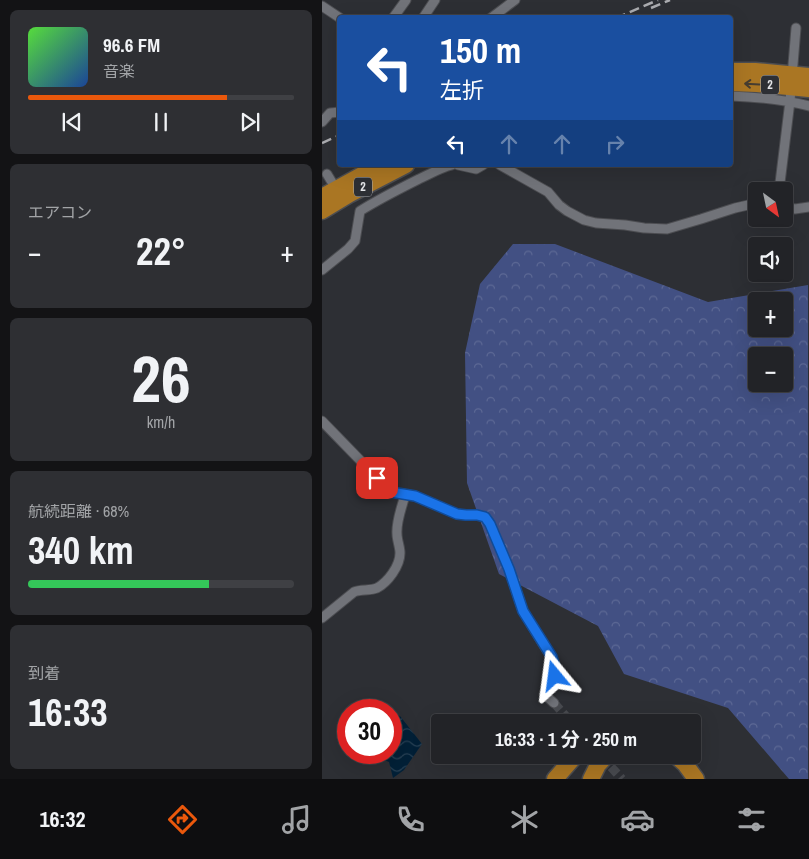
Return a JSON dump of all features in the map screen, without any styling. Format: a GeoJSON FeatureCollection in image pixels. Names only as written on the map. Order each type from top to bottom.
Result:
{"type":"FeatureCollection","features":[{"type":"Feature","properties":{"kind":"highway","name":"2"},"geometry":{"type":"LineString","coordinates":[[733,71],[755,71],[801,81]]}},
{"type":"Feature","properties":{"kind":"highway","name":"2"},"geometry":{"type":"LineString","coordinates":[[733,83],[801,81]]}},
{"type":"Feature","properties":{"kind":"highway","name":"2"},"geometry":{"type":"LineString","coordinates":[[322,197],[376,167]]}},
{"type":"Feature","properties":{"kind":"highway","name":"2"},"geometry":{"type":"LineString","coordinates":[[322,212],[350,194],[402,167]]}},
{"type":"Feature","properties":{"kind":"highway"},"geometry":{"type":"LineString","coordinates":[[555,779],[568,764]]}},
{"type":"Feature","properties":{"kind":"highway"},"geometry":{"type":"LineString","coordinates":[[591,779],[599,764]]}},
{"type":"Feature","properties":{"kind":"highway"},"geometry":{"type":"LineString","coordinates":[[685,764],[696,779]]}},
{"type":"Feature","properties":{"kind":"highway"},"geometry":{"type":"LineString","coordinates":[[695,764],[705,779]]}},
{"type":"Feature","properties":{"kind":"street"},"geometry":{"type":"LineString","coordinates":[[395,15],[406,0]]}},
{"type":"Feature","properties":{"kind":"street"},"geometry":{"type":"LineString","coordinates":[[425,15],[435,0]]}},
{"type":"Feature","properties":{"kind":"street"},"geometry":{"type":"LineString","coordinates":[[495,15],[515,0]]}},
{"type":"Feature","properties":{"kind":"street"},"geometry":{"type":"LineString","coordinates":[[322,6],[337,16]]}},
{"type":"Feature","properties":{"kind":"street"},"geometry":{"type":"LineString","coordinates":[[796,28],[801,81],[808,106]]}},
{"type":"Feature","properties":{"kind":"street"},"geometry":{"type":"LineString","coordinates":[[733,96],[755,96],[801,81]]}},
{"type":"Feature","properties":{"kind":"street"},"geometry":{"type":"LineString","coordinates":[[782,182],[801,81]]}},
{"type":"Feature","properties":{"kind":"street"},"geometry":{"type":"LineString","coordinates":[[322,122],[330,113],[337,112]]}},
{"type":"Feature","properties":{"kind":"street"},"geometry":{"type":"LineString","coordinates":[[322,270],[348,249],[355,240],[360,211],[383,197],[443,167]]}},
{"type":"Feature","properties":{"kind":"street"},"geometry":{"type":"LineString","coordinates":[[504,167],[548,192],[567,211],[584,220],[596,223],[667,229],[748,205]]}},
{"type":"Feature","properties":{"kind":"street"},"geometry":{"type":"LineString","coordinates":[[326,174],[336,188]]}},
{"type":"Feature","properties":{"kind":"street"},"geometry":{"type":"LineString","coordinates":[[793,209],[808,207]]}},
{"type":"Feature","properties":{"kind":"street"},"geometry":{"type":"LineString","coordinates":[[322,421],[391,492],[415,496],[457,514],[485,517],[490,524],[509,569],[523,611],[552,657],[555,676],[553,684],[544,694],[554,703]]}},
{"type":"Feature","properties":{"kind":"street"},"geometry":{"type":"LineString","coordinates":[[322,618],[354,592],[376,589],[396,569],[400,552],[396,533],[405,495]]}},
{"type":"Feature","properties":{"kind":"green space"},"geometry":{"type":"Polygon","coordinates":[[[513,244],[555,244],[708,302],[748,295],[748,337],[793,337],[793,292],[767,292],[808,285],[808,779],[789,779],[728,708],[624,674],[598,626],[499,574],[467,483],[465,353],[480,284],[513,244]]]}},
{"type":"Feature","properties":{"kind":"water"},"geometry":{"type":"Polygon","coordinates":[[[402,719],[422,744],[404,770],[393,778],[390,764],[402,764],[402,719]]]}},
{"type":"Feature","properties":{"kind":"tunnel"},"geometry":{"type":"LineString","coordinates":[[554,703],[564,714]]}},
{"type":"Feature","properties":{"kind":"tunnel"},"geometry":{"type":"LineString","coordinates":[[608,764],[622,779]]}},
{"type":"Feature","properties":{"kind":"railway"},"geometry":{"type":"LineString","coordinates":[[623,15],[658,0]]}},
{"type":"Feature","properties":{"kind":"railway"},"geometry":{"type":"LineString","coordinates":[[651,8],[670,0]]}},
{"type":"Feature","properties":{"kind":"railway"},"geometry":{"type":"LineString","coordinates":[[322,143],[337,136]]}},
{"type":"Feature","properties":{"kind":"route"},"geometry":{"type":"LineString","coordinates":[[377,478],[391,492],[415,496],[457,514],[485,517],[490,524],[509,569],[523,611],[552,657],[555,676]]}}]}
